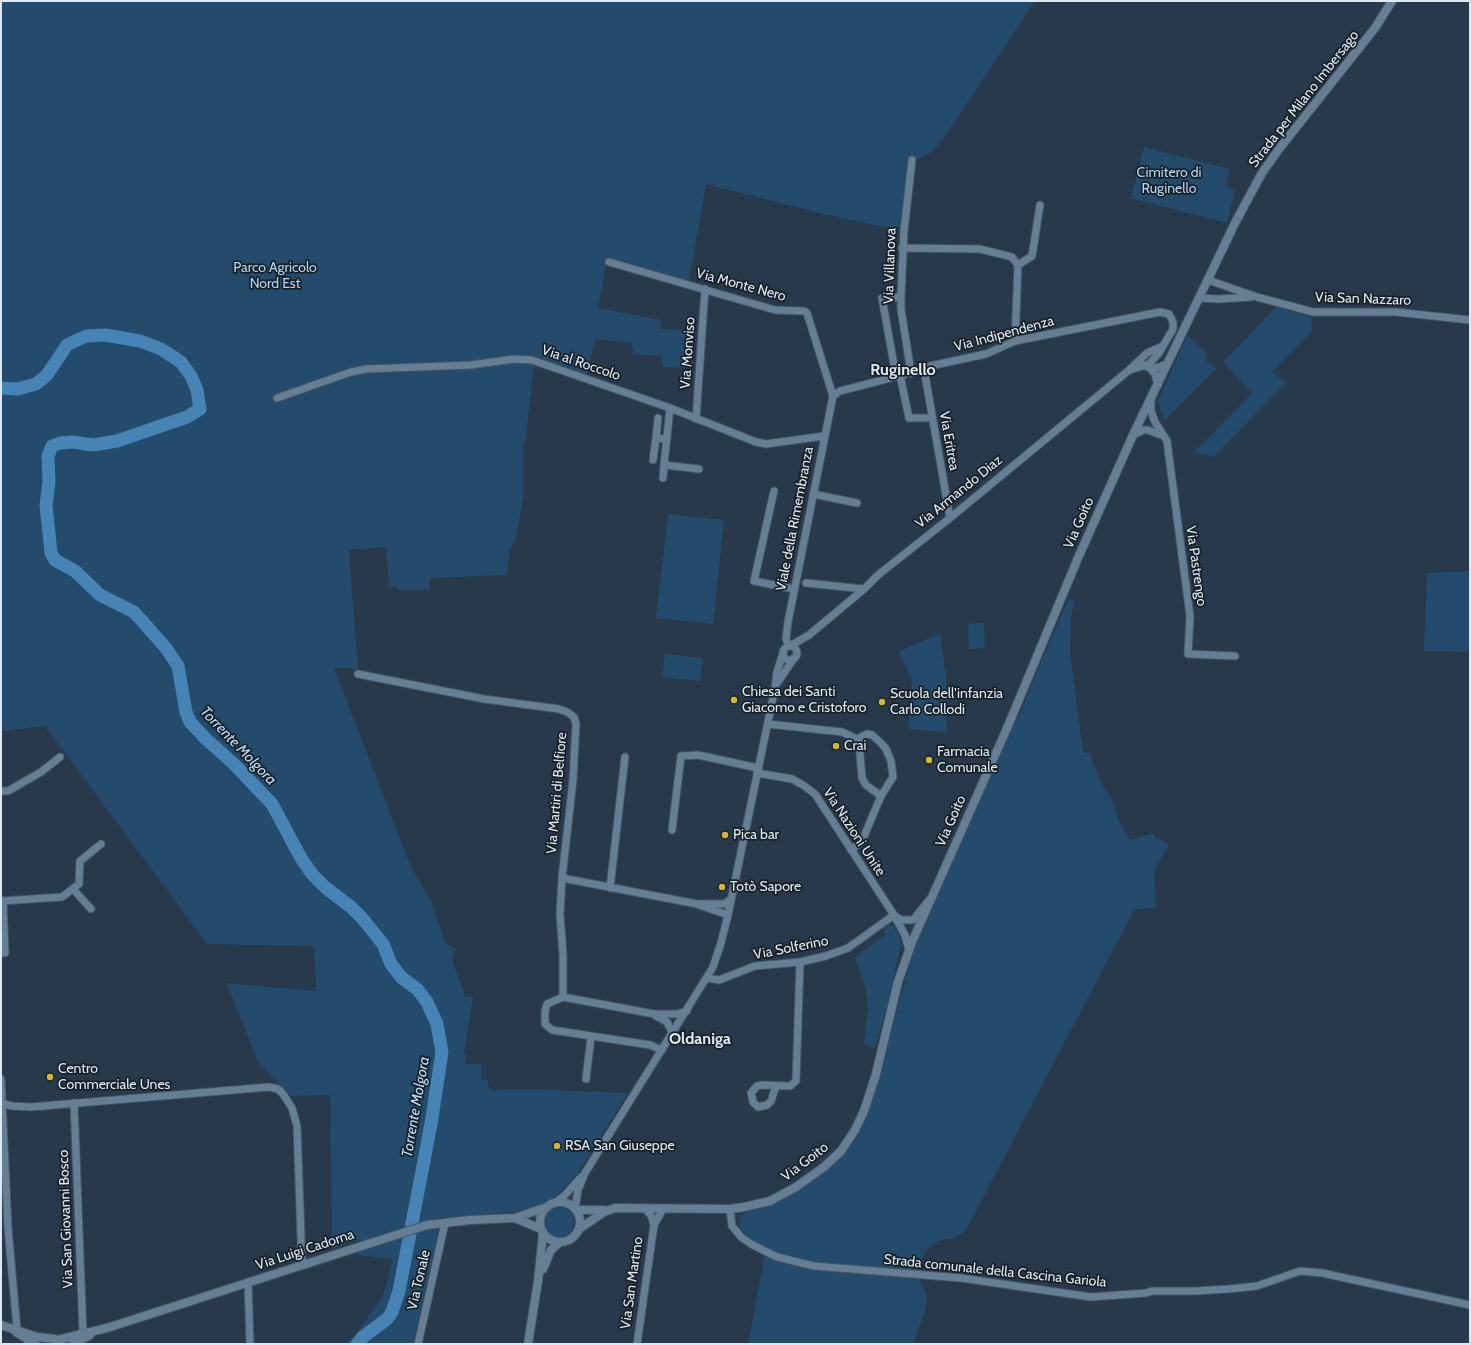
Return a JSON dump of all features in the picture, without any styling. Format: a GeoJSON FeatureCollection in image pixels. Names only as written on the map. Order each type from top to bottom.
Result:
{"type":"FeatureCollection","features":[{"type":"Feature","properties":{"kind":"street","name":"Strada per Milano Imbersago"},"geometry":{"type":"LineString","coordinates":[[1208,280],[1249,195],[1262,173],[1279,149],[1375,28],[1392,1]]}},
{"type":"Feature","properties":{"kind":"street","name":"Via Villanova"},"geometry":{"type":"LineString","coordinates":[[911,373],[901,309],[901,297],[902,248],[912,160]]}},
{"type":"Feature","properties":{"kind":"street"},"geometry":{"type":"LineString","coordinates":[[1018,265],[1032,256],[1040,205]]}},
{"type":"Feature","properties":{"kind":"street"},"geometry":{"type":"LineString","coordinates":[[902,248],[988,249],[1012,257],[1018,265],[1015,341]]}},
{"type":"Feature","properties":{"kind":"street","name":"Via Monte Nero"},"geometry":{"type":"LineString","coordinates":[[609,262],[775,310],[804,311],[807,313],[833,396]]}},
{"type":"Feature","properties":{"kind":"street","name":"Via San Nazzaro"},"geometry":{"type":"LineString","coordinates":[[1208,280],[1257,297],[1313,312],[1396,312],[1470,320]]}},
{"type":"Feature","properties":{"kind":"street","name":"Via Goito"},"geometry":{"type":"LineString","coordinates":[[575,1210],[608,1210],[622,1207],[663,1209],[730,1209],[760,1204],[796,1187],[830,1162],[841,1151],[852,1136],[871,1092],[898,982],[930,898],[1008,726],[1078,558],[1133,435],[1208,280]]}},
{"type":"Feature","properties":{"kind":"street"},"geometry":{"type":"LineString","coordinates":[[1219,299],[1224,285]]}},
{"type":"Feature","properties":{"kind":"street","name":"Via Monviso"},"geometry":{"type":"LineString","coordinates":[[696,419],[705,290]]}},
{"type":"Feature","properties":{"kind":"street"},"geometry":{"type":"LineString","coordinates":[[901,297],[882,298],[898,375],[909,418],[932,418]]}},
{"type":"Feature","properties":{"kind":"street","name":"Via San Nazzaro"},"geometry":{"type":"LineString","coordinates":[[1199,298],[1219,299],[1257,297]]}},
{"type":"Feature","properties":{"kind":"street","name":"Via Indipendenza"},"geometry":{"type":"LineString","coordinates":[[833,396],[840,391],[898,375],[986,354],[1015,341],[1162,312],[1171,316],[1174,324],[1171,333],[1156,358],[1148,367]]}},
{"type":"Feature","properties":{"kind":"street"},"geometry":{"type":"LineString","coordinates":[[1163,346],[1173,353]]}},
{"type":"Feature","properties":{"kind":"street","name":"Via Armando Diaz"},"geometry":{"type":"LineString","coordinates":[[776,688],[777,672],[788,647],[809,635],[878,575],[950,518],[1128,371],[1147,353],[1163,346]]}},
{"type":"Feature","properties":{"kind":"street","name":"Via al Roccolo"},"geometry":{"type":"LineString","coordinates":[[277,398],[351,372],[366,369],[471,365],[514,359],[538,360],[670,408],[742,438],[766,444],[824,436]]}},
{"type":"Feature","properties":{"kind":"street"},"geometry":{"type":"LineString","coordinates":[[1140,359],[1155,374],[1158,385]]}},
{"type":"Feature","properties":{"kind":"street","name":"Via Armando Diaz"},"geometry":{"type":"LineString","coordinates":[[1128,371],[1148,367],[1160,367],[1168,363]]}},
{"type":"Feature","properties":{"kind":"street","name":"Via Eritrea"},"geometry":{"type":"LineString","coordinates":[[924,369],[950,518]]}},
{"type":"Feature","properties":{"kind":"street","name":"Viale della Rimembranza"},"geometry":{"type":"LineString","coordinates":[[788,647],[786,636],[794,589],[833,396]]}},
{"type":"Feature","properties":{"kind":"street","name":"Via Pastrengo"},"geometry":{"type":"LineString","coordinates":[[1151,399],[1151,412],[1167,441],[1190,616],[1188,654],[1235,656]]}},
{"type":"Feature","properties":{"kind":"street"},"geometry":{"type":"LineString","coordinates":[[663,478],[670,408]]}},
{"type":"Feature","properties":{"kind":"street"},"geometry":{"type":"LineString","coordinates":[[653,460],[658,418]]}},
{"type":"Feature","properties":{"kind":"street"},"geometry":{"type":"LineString","coordinates":[[1133,435],[1143,430],[1148,430],[1163,436]]}},
{"type":"Feature","properties":{"kind":"street"},"geometry":{"type":"LineString","coordinates":[[656,438],[667,439]]}},
{"type":"Feature","properties":{"kind":"street"},"geometry":{"type":"LineString","coordinates":[[664,465],[699,469]]}},
{"type":"Feature","properties":{"kind":"street"},"geometry":{"type":"LineString","coordinates":[[774,491],[754,581],[794,589]]}},
{"type":"Feature","properties":{"kind":"street"},"geometry":{"type":"LineString","coordinates":[[813,494],[857,503]]}},
{"type":"Feature","properties":{"kind":"street"},"geometry":{"type":"LineString","coordinates":[[806,583],[864,588]]}},
{"type":"Feature","properties":{"kind":"street","name":"Via Armando Diaz"},"geometry":{"type":"LineString","coordinates":[[575,1210],[578,1190],[585,1173],[707,978],[722,943],[776,688],[781,675],[809,635]]}},
{"type":"Feature","properties":{"kind":"street"},"geometry":{"type":"LineString","coordinates":[[788,647],[795,648],[795,656],[791,659],[786,658],[783,654],[788,647]]}},
{"type":"Feature","properties":{"kind":"street","name":"Via Martiri di Belfiore"},"geometry":{"type":"LineString","coordinates":[[358,674],[484,699],[559,710],[567,712],[574,717],[576,724],[573,780],[562,878],[560,914],[563,954],[563,997]]}},
{"type":"Feature","properties":{"kind":"street"},"geometry":{"type":"LineString","coordinates":[[768,724],[842,732],[859,740]]}},
{"type":"Feature","properties":{"kind":"street"},"geometry":{"type":"LineString","coordinates":[[851,850],[862,841],[881,796],[892,777],[893,767],[890,755],[872,735],[864,735],[859,740],[862,778],[866,785],[881,796]]}},
{"type":"Feature","properties":{"kind":"street","name":"Via Nazioni Unite"},"geometry":{"type":"LineString","coordinates":[[672,830],[681,756],[698,755],[792,779],[809,789],[826,809],[903,930],[909,950]]}},
{"type":"Feature","properties":{"kind":"street"},"geometry":{"type":"LineString","coordinates":[[1,792],[8,790],[41,772],[60,757]]}},
{"type":"Feature","properties":{"kind":"street"},"geometry":{"type":"LineString","coordinates":[[610,888],[626,757]]}},
{"type":"Feature","properties":{"kind":"street"},"geometry":{"type":"LineString","coordinates":[[1,953],[5,952],[2,901],[62,897],[79,884],[80,861],[102,844]]}},
{"type":"Feature","properties":{"kind":"street"},"geometry":{"type":"LineString","coordinates":[[562,878],[697,904],[728,915]]}},
{"type":"Feature","properties":{"kind":"street"},"geometry":{"type":"LineString","coordinates":[[73,889],[91,909]]}},
{"type":"Feature","properties":{"kind":"street"},"geometry":{"type":"LineString","coordinates":[[894,916],[902,920],[913,920],[930,898]]}},
{"type":"Feature","properties":{"kind":"street"},"geometry":{"type":"LineString","coordinates":[[697,904],[724,904],[731,899]]}},
{"type":"Feature","properties":{"kind":"street","name":"Via Solferino"},"geometry":{"type":"LineString","coordinates":[[707,978],[719,980],[755,966],[800,962],[826,956],[848,948],[894,916]]}},
{"type":"Feature","properties":{"kind":"street"},"geometry":{"type":"LineString","coordinates":[[776,1086],[790,1086],[796,1081],[800,962]]}},
{"type":"Feature","properties":{"kind":"street"},"geometry":{"type":"LineString","coordinates":[[662,1050],[650,1045],[552,1030],[545,1024],[544,1018],[547,1004],[563,997],[654,1014],[677,1014],[686,1011]]}},
{"type":"Feature","properties":{"kind":"street"},"geometry":{"type":"LineString","coordinates":[[654,1014],[668,1022],[673,1034]]}},
{"type":"Feature","properties":{"kind":"street"},"geometry":{"type":"LineString","coordinates":[[586,1079],[591,1037]]}},
{"type":"Feature","properties":{"kind":"street"},"geometry":{"type":"LineString","coordinates":[[1,1079],[8,1228],[9,1327]]}},
{"type":"Feature","properties":{"kind":"street"},"geometry":{"type":"LineString","coordinates":[[2,1102],[12,1106],[31,1107],[269,1087],[278,1089],[283,1094],[296,1118],[302,1266]]}},
{"type":"Feature","properties":{"kind":"street","name":"Via San Giovanni Bosco"},"geometry":{"type":"LineString","coordinates":[[74,1103],[83,1333]]}},
{"type":"Feature","properties":{"kind":"street","name":"Via Armando Diaz"},"geometry":{"type":"LineString","coordinates":[[555,1203],[565,1195],[585,1173]]}},
{"type":"Feature","properties":{"kind":"street"},"geometry":{"type":"LineString","coordinates":[[530,1342],[538,1281],[542,1231],[541,1217],[546,1207],[555,1203],[565,1203],[575,1210],[580,1220],[578,1229],[572,1238],[560,1242],[551,1250],[538,1281]]}},
{"type":"Feature","properties":{"kind":"street","name":"Via Luigi Cadorna"},"geometry":{"type":"LineString","coordinates":[[52,1342],[107,1328],[302,1266],[405,1231],[445,1222],[514,1218],[546,1207]]}},
{"type":"Feature","properties":{"kind":"street","name":"Via San Martino"},"geometry":{"type":"LineString","coordinates":[[644,1208],[651,1215],[654,1225]]}},
{"type":"Feature","properties":{"kind":"street","name":"Via San Martino"},"geometry":{"type":"LineString","coordinates":[[637,1344],[654,1225],[663,1209]]}},
{"type":"Feature","properties":{"kind":"street","name":"Strada comunale della Cascina Gariola"},"geometry":{"type":"LineString","coordinates":[[730,1209],[732,1226],[741,1237],[751,1244],[777,1257],[814,1266],[961,1278],[1091,1297],[1146,1293],[1152,1291],[1195,1292],[1236,1288],[1262,1284],[1300,1271],[1322,1273],[1470,1305]]}},
{"type":"Feature","properties":{"kind":"street","name":"Via Goito"},"geometry":{"type":"LineString","coordinates":[[578,1229],[608,1210]]}},
{"type":"Feature","properties":{"kind":"street","name":"Via Luigi Cadorna"},"geometry":{"type":"LineString","coordinates":[[514,1218],[542,1231]]}},
{"type":"Feature","properties":{"kind":"street","name":"Via Tonale"},"geometry":{"type":"LineString","coordinates":[[418,1344],[445,1222]]}},
{"type":"Feature","properties":{"kind":"street"},"geometry":{"type":"LineString","coordinates":[[542,1231],[551,1240],[560,1242]]}},
{"type":"Feature","properties":{"kind":"street"},"geometry":{"type":"LineString","coordinates":[[248,1282],[250,1344]]}},
{"type":"Feature","properties":{"kind":"street"},"geometry":{"type":"LineString","coordinates":[[9,1327],[52,1342]]}},
{"type":"Feature","properties":{"kind":"street"},"geometry":{"type":"LineString","coordinates":[[9,1327],[35,1344]]}},
{"type":"Feature","properties":{"kind":"street","name":"Via Luigi Cadorna"},"geometry":{"type":"LineString","coordinates":[[73,1344],[107,1328]]}},
{"type":"Feature","properties":{"kind":"green space","name":"Parco Agricolo Nord Est"},"geometry":{"type":"Polygon","coordinates":[[[1,1],[1035,1],[948,132],[933,151],[918,159],[907,159],[902,228],[874,225],[824,214],[706,184],[689,282],[607,260],[598,308],[661,320],[660,329],[696,331],[693,335],[693,368],[663,367],[662,356],[633,354],[632,343],[595,339],[587,376],[555,364],[539,359],[536,360],[533,369],[526,438],[523,446],[523,500],[515,542],[512,543],[506,575],[430,578],[430,590],[398,590],[397,587],[389,587],[386,547],[349,550],[358,669],[334,668],[411,867],[430,899],[446,944],[456,948],[452,959],[465,996],[473,997],[464,1053],[466,1054],[465,1064],[481,1064],[481,1080],[488,1080],[488,1086],[491,1090],[529,1089],[628,1093],[578,1173],[558,1194],[545,1203],[526,1211],[439,1218],[437,1239],[413,1344],[346,1344],[355,1335],[383,1296],[393,1259],[357,1255],[359,1240],[332,1249],[330,1095],[291,1096],[259,1063],[226,983],[316,991],[314,946],[207,944],[45,726],[1,731],[1,1]]]}},
{"type":"Feature","properties":{"kind":"green space","name":"Cimitero di Ruginello"},"geometry":{"type":"Polygon","coordinates":[[[1144,147],[1230,169],[1226,187],[1235,190],[1227,223],[1131,198],[1144,147]]]}},
{"type":"Feature","properties":{"kind":"green space"},"geometry":{"type":"Polygon","coordinates":[[[1276,307],[1311,317],[1312,331],[1272,372],[1286,382],[1214,457],[1194,452],[1252,393],[1223,362],[1276,307]]]}},
{"type":"Feature","properties":{"kind":"green space"},"geometry":{"type":"Polygon","coordinates":[[[1187,336],[1208,354],[1205,360],[1216,369],[1164,421],[1158,401],[1187,336]]]}},
{"type":"Feature","properties":{"kind":"green space"},"geometry":{"type":"Polygon","coordinates":[[[668,514],[724,520],[713,624],[656,618],[668,514]]]}},
{"type":"Feature","properties":{"kind":"green space"},"geometry":{"type":"Polygon","coordinates":[[[1470,571],[1470,652],[1424,651],[1427,573],[1470,571]]]}},
{"type":"Feature","properties":{"kind":"green space"},"geometry":{"type":"Polygon","coordinates":[[[1069,598],[1075,601],[1071,617],[1070,652],[1083,753],[1089,752],[1103,787],[1111,797],[1119,822],[1130,840],[1154,833],[1154,837],[1169,844],[1154,871],[1156,907],[1134,910],[965,1232],[954,1238],[938,1241],[926,1251],[921,1261],[920,1282],[927,1296],[926,1309],[913,1344],[748,1344],[766,1249],[750,1239],[740,1228],[739,1218],[746,1212],[783,1200],[823,1174],[854,1142],[865,1121],[877,1085],[908,970],[916,946],[1012,727],[1022,710],[1069,598]]]}},
{"type":"Feature","properties":{"kind":"green space"},"geometry":{"type":"Polygon","coordinates":[[[984,623],[985,648],[969,649],[968,624],[984,623]]]}},
{"type":"Feature","properties":{"kind":"green space"},"geometry":{"type":"Polygon","coordinates":[[[940,634],[946,676],[947,732],[908,729],[912,681],[899,651],[940,634]]]}},
{"type":"Feature","properties":{"kind":"green space"},"geometry":{"type":"Polygon","coordinates":[[[665,654],[703,658],[700,681],[662,677],[665,654]]]}},
{"type":"Feature","properties":{"kind":"green space"},"geometry":{"type":"Polygon","coordinates":[[[890,925],[894,927],[899,934],[901,944],[888,1003],[875,1048],[864,1044],[868,1009],[866,989],[855,957],[885,935],[883,928],[890,925]]]}},
{"type":"Feature","properties":{"kind":"green space"},"geometry":{"type":"Polygon","coordinates":[[[559,1207],[570,1211],[574,1222],[570,1233],[559,1237],[548,1233],[544,1222],[548,1211],[559,1207]]]}},
{"type":"Feature","properties":{"kind":"waterway","name":"Torrente Molgora"},"geometry":{"type":"LineString","coordinates":[[1,388],[18,389],[36,384],[47,375],[67,345],[86,336],[105,335],[140,341],[161,349],[181,362],[191,376],[197,390],[200,409],[187,417],[117,441],[93,445],[73,442],[60,443],[52,446],[48,456],[49,482],[46,505],[51,553],[55,560],[75,571],[100,595],[134,612],[166,648],[178,666],[186,712],[190,722],[206,739],[234,764],[272,804],[301,858],[312,874],[326,888],[351,907],[362,918],[383,944],[391,964],[401,977],[418,990],[427,1002],[437,1024],[442,1052],[431,1124],[399,1291],[392,1312],[387,1319],[363,1337],[357,1344]]}},
{"type":"Feature","properties":{"kind":"place","name":"Chiesa dei Santi Giacomo e Cristoforo"},"geometry":{"type":"Point","coordinates":[734,700]}},
{"type":"Feature","properties":{"kind":"place","name":"Scuola dell'infanzia Carlo Collodi"},"geometry":{"type":"Point","coordinates":[882,702]}},
{"type":"Feature","properties":{"kind":"place","name":"Crai"},"geometry":{"type":"Point","coordinates":[836,746]}},
{"type":"Feature","properties":{"kind":"place","name":"Farmacia Comunale"},"geometry":{"type":"Point","coordinates":[929,760]}},
{"type":"Feature","properties":{"kind":"place","name":"Pica bar"},"geometry":{"type":"Point","coordinates":[725,835]}},
{"type":"Feature","properties":{"kind":"place","name":"Totò Sapore"},"geometry":{"type":"Point","coordinates":[722,887]}},
{"type":"Feature","properties":{"kind":"place","name":"Centro Commerciale Unes"},"geometry":{"type":"Point","coordinates":[50,1077]}},
{"type":"Feature","properties":{"kind":"place","name":"RSA San Giuseppe"},"geometry":{"type":"Point","coordinates":[557,1146]}},
{"type":"Feature","properties":{"kind":"district","name":"Ruginello"},"geometry":{"type":"Point","coordinates":[903,370]}},
{"type":"Feature","properties":{"kind":"district","name":"Oldaniga"},"geometry":{"type":"Point","coordinates":[700,1039]}}]}
